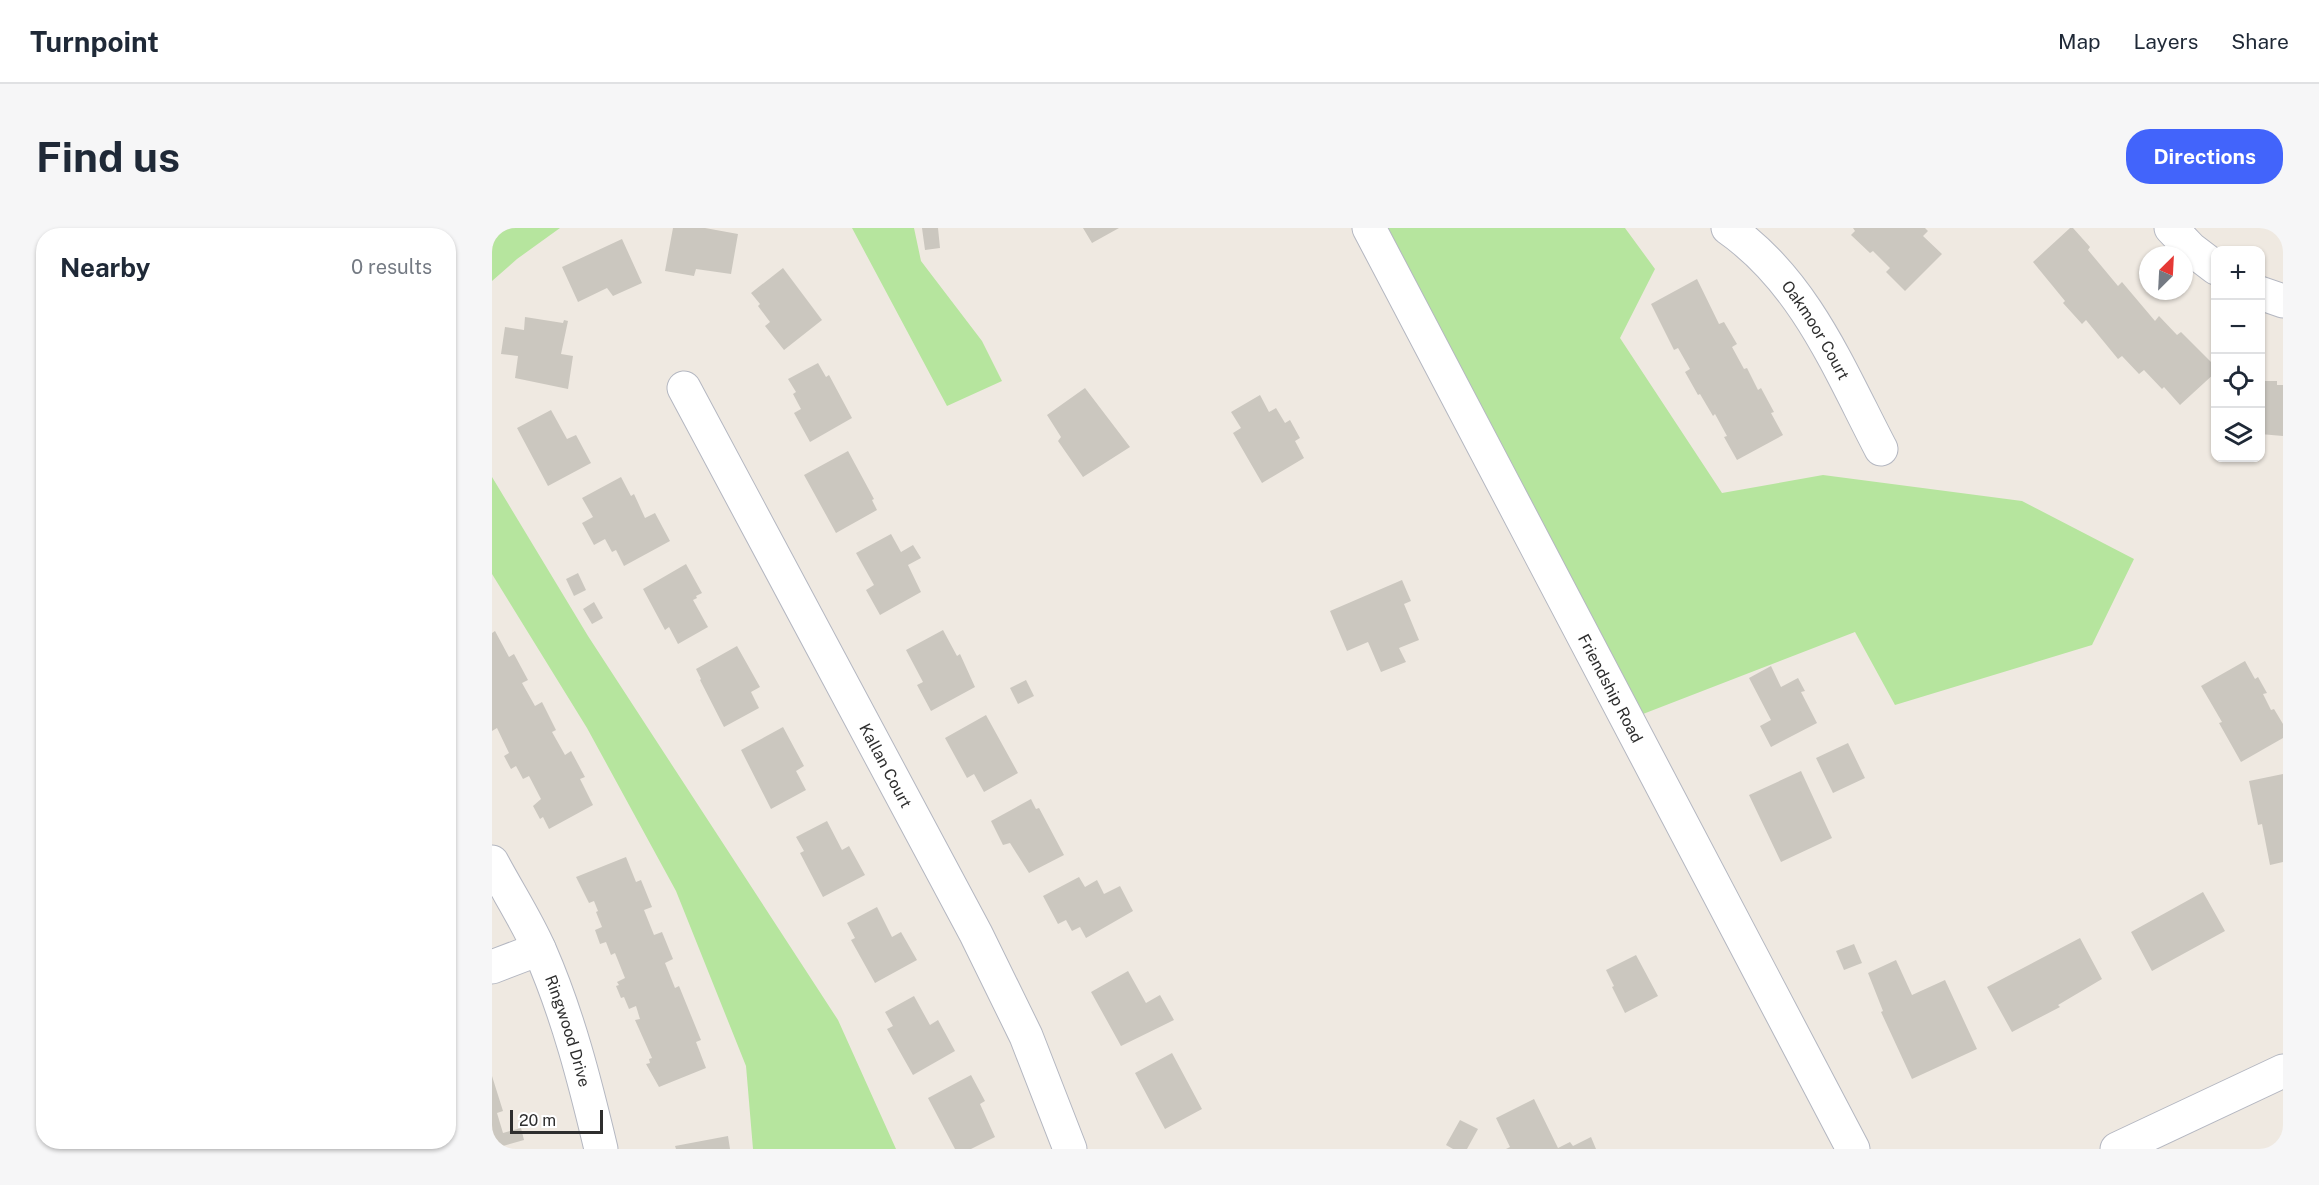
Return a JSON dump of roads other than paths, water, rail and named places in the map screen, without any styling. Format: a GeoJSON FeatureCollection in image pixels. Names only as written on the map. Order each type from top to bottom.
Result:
{"type":"FeatureCollection","features":[{"type":"Feature","properties":{"kind":"street","name":"Friendship Road"},"geometry":{"type":"LineString","coordinates":[[1369,228],[1853,1149]]}},
{"type":"Feature","properties":{"kind":"street","name":"Oakmoor Court"},"geometry":{"type":"LineString","coordinates":[[1728,228],[1750,243],[1784,278],[1810,314],[1881,449]]}},
{"type":"Feature","properties":{"kind":"street"},"geometry":{"type":"LineString","coordinates":[[2171,228],[2191,249],[2211,264]]}},
{"type":"Feature","properties":{"kind":"street"},"geometry":{"type":"LineString","coordinates":[[2265,295],[2283,301]]}},
{"type":"Feature","properties":{"kind":"street","name":"Kallan Court"},"geometry":{"type":"LineString","coordinates":[[684,388],[976,934],[1026,1036],[1070,1149]]}},
{"type":"Feature","properties":{"kind":"street","name":"Ringwood Drive"},"geometry":{"type":"LineString","coordinates":[[492,862],[539,949],[564,1012],[601,1149]]}},
{"type":"Feature","properties":{"kind":"street"},"geometry":{"type":"LineString","coordinates":[[492,968],[539,949]]}},
{"type":"Feature","properties":{"kind":"street"},"geometry":{"type":"LineString","coordinates":[[2117,1149],[2283,1071]]}}]}
